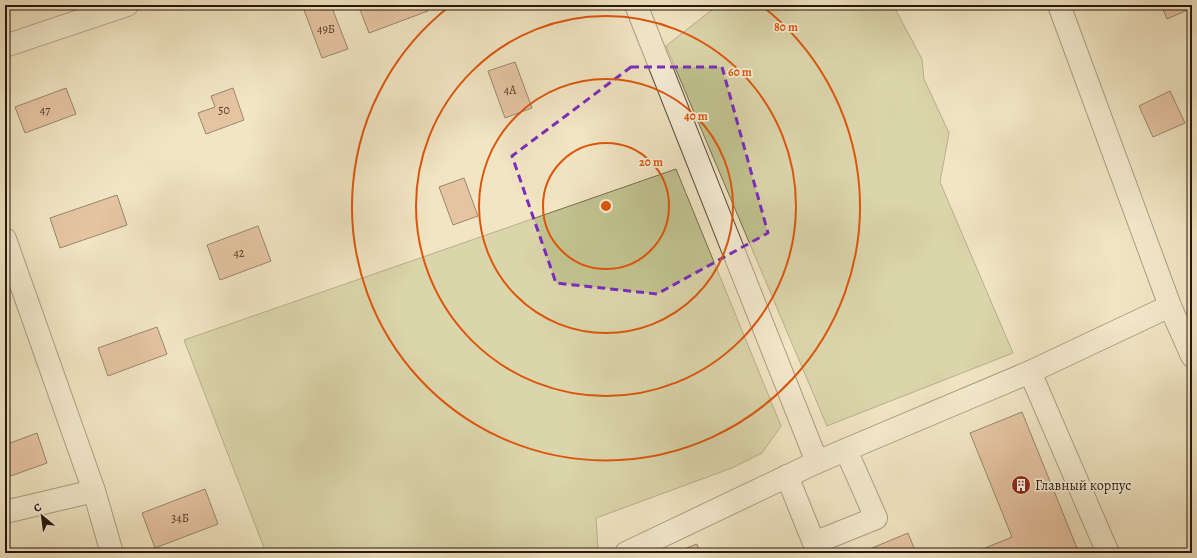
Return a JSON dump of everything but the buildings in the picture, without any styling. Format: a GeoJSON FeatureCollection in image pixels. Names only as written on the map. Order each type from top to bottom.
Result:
{"type":"FeatureCollection","features":[{"type":"Feature","properties":{"kind":"street"},"geometry":{"type":"LineString","coordinates":[[5,46],[125,5]]}},
{"type":"Feature","properties":{"kind":"street"},"geometry":{"type":"LineString","coordinates":[[636,5],[817,462]]}},
{"type":"Feature","properties":{"kind":"street"},"geometry":{"type":"LineString","coordinates":[[1059,5],[1170,306],[1192,356]]}},
{"type":"Feature","properties":{"kind":"street"},"geometry":{"type":"LineString","coordinates":[[5,238],[94,491],[112,553]]}},
{"type":"Feature","properties":{"kind":"street"},"geometry":{"type":"LineString","coordinates":[[626,553],[817,462],[1030,372],[1170,306]]}},
{"type":"Feature","properties":{"kind":"street"},"geometry":{"type":"LineString","coordinates":[[1030,372],[1108,553]]}},
{"type":"Feature","properties":{"kind":"street"},"geometry":{"type":"LineString","coordinates":[[787,476],[814,543],[876,518],[846,450]]}},
{"type":"Feature","properties":{"kind":"street"},"geometry":{"type":"LineString","coordinates":[[5,512],[94,491]]}},
{"type":"Feature","properties":{"kind":"highlighted area"},"geometry":{"type":"Polygon","coordinates":[[[631,67],[722,67],[768,233],[657,294],[556,283],[512,156],[631,67]]]}},
{"type":"Feature","properties":{"kind":"green space"},"geometry":{"type":"Polygon","coordinates":[[[718,5],[893,5],[922,59],[924,79],[949,133],[940,182],[1013,353],[827,426],[666,46],[718,5]]]}},
{"type":"Feature","properties":{"kind":"green space"},"geometry":{"type":"Polygon","coordinates":[[[676,169],[781,426],[762,453],[732,468],[596,518],[598,549],[591,553],[266,553],[184,340],[676,169]]]}},
{"type":"Feature","properties":{"kind":"place","name":"Главный корпус"},"geometry":{"type":"Point","coordinates":[1021,485]}}]}
